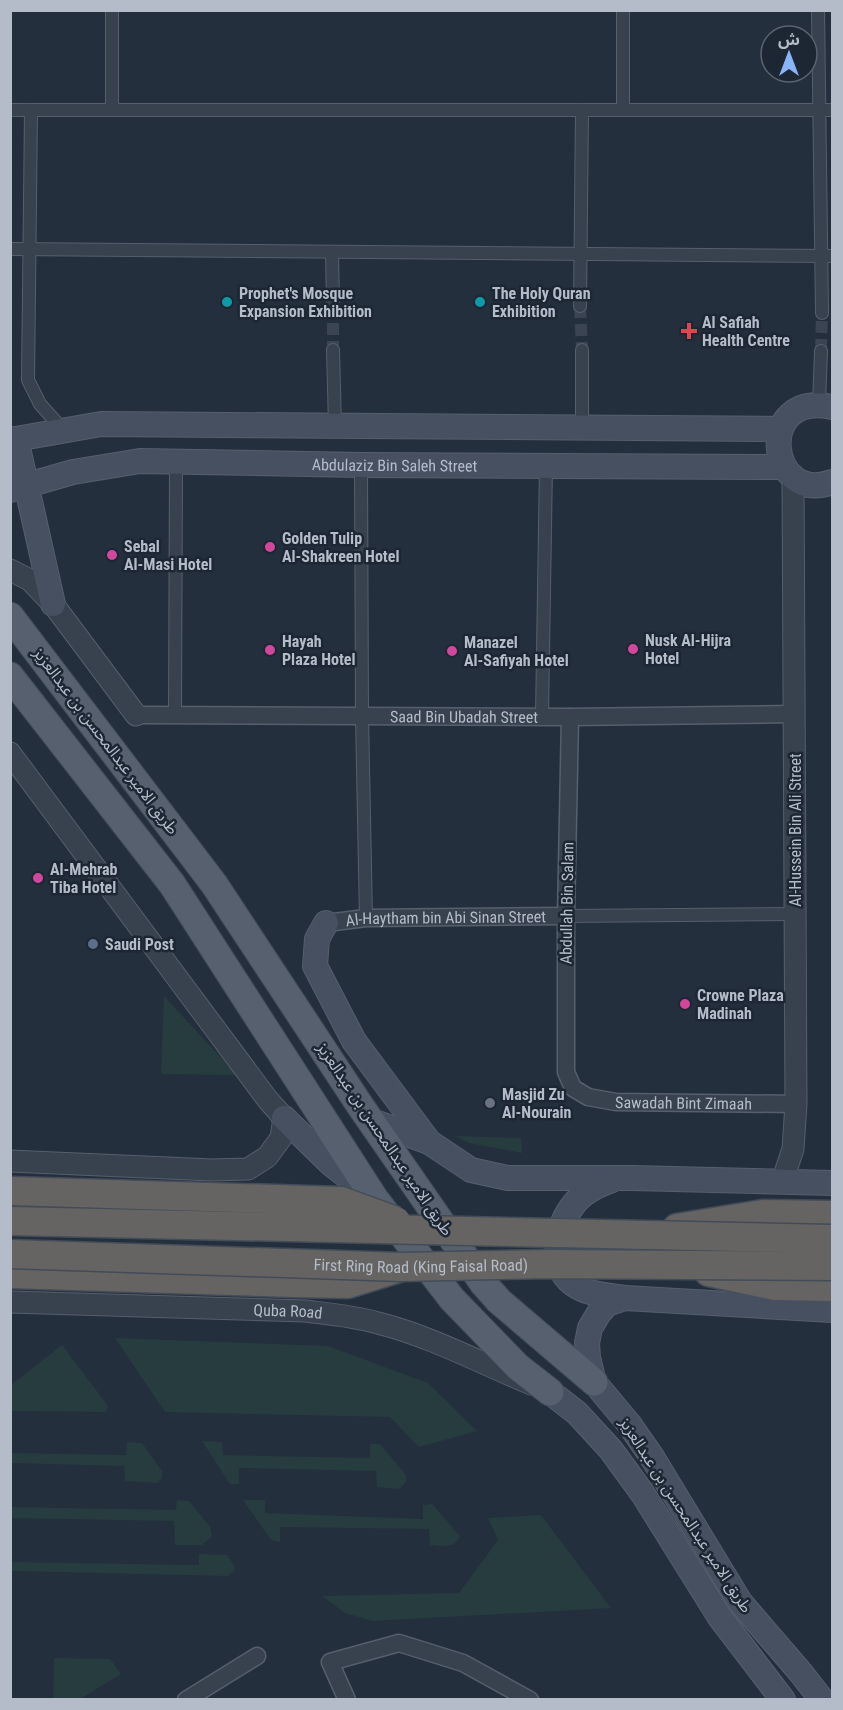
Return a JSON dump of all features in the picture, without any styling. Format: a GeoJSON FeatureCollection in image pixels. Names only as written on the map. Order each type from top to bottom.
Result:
{"type":"FeatureCollection","features":[{"type":"Feature","properties":{"kind":"highway"},"geometry":{"type":"LineString","coordinates":[[10,1191],[341,1201],[417,1229]]}},
{"type":"Feature","properties":{"kind":"highway"},"geometry":{"type":"LineString","coordinates":[[638,1235],[763,1214],[832,1215]]}},
{"type":"Feature","properties":{"kind":"highway","name":"First Ring Road (King Faisal Road)"},"geometry":{"type":"LineString","coordinates":[[10,1221],[832,1239]]}},
{"type":"Feature","properties":{"kind":"highway","name":"First Ring Road (King Faisal Road)"},"geometry":{"type":"LineString","coordinates":[[10,1254],[400,1267],[551,1264],[832,1266]]}},
{"type":"Feature","properties":{"kind":"highway"},"geometry":{"type":"LineString","coordinates":[[675,1265],[775,1286],[832,1287]]}},
{"type":"Feature","properties":{"kind":"highway"},"geometry":{"type":"LineString","coordinates":[[10,1274],[348,1284],[400,1267]]}},
{"type":"Feature","properties":{"kind":"main road"},"geometry":{"type":"LineString","coordinates":[[788,472],[779,454],[777,441],[787,418],[808,406],[826,406]]}},
{"type":"Feature","properties":{"kind":"main road"},"geometry":{"type":"LineString","coordinates":[[53,604],[18,488],[13,440],[101,424],[781,429]]}},
{"type":"Feature","properties":{"kind":"main road","name":"Abdulaziz Bin Saleh Street"},"geometry":{"type":"LineString","coordinates":[[18,488],[73,472],[140,461],[361,465],[546,465],[788,472],[809,484],[832,482]]}},
{"type":"Feature","properties":{"kind":"main road","name":"طريق الامير عبدالمحسن بن عبدالعزيز"},"geometry":{"type":"LineString","coordinates":[[10,616],[208,875],[483,1284],[499,1301],[594,1382],[629,1424],[652,1457],[740,1602],[822,1700]]}},
{"type":"Feature","properties":{"kind":"main road","name":"طريق الامير عبدالمحسن بن عبدالعزيز"},"geometry":{"type":"LineString","coordinates":[[10,676],[172,884],[375,1199],[452,1299],[518,1367],[577,1413],[611,1450],[643,1494],[719,1616],[783,1700]]}},
{"type":"Feature","properties":{"kind":"main road"},"geometry":{"type":"LineString","coordinates":[[326,923],[317,939],[315,966],[354,1041],[429,1142]]}},
{"type":"Feature","properties":{"kind":"main road"},"geometry":{"type":"LineString","coordinates":[[359,1048],[367,1114],[429,1142],[471,1170],[508,1178],[633,1178],[832,1183]]}},
{"type":"Feature","properties":{"kind":"main road"},"geometry":{"type":"LineString","coordinates":[[284,1118],[330,1163],[375,1199]]}},
{"type":"Feature","properties":{"kind":"main road"},"geometry":{"type":"LineString","coordinates":[[633,1178],[611,1180],[591,1189],[574,1203],[563,1222],[558,1243],[559,1265],[572,1284],[586,1292],[625,1298],[832,1310]]}},
{"type":"Feature","properties":{"kind":"main road"},"geometry":{"type":"LineString","coordinates":[[594,1382],[588,1358],[587,1343],[590,1328],[607,1304],[625,1298]]}},
{"type":"Feature","properties":{"kind":"street"},"geometry":{"type":"LineString","coordinates":[[112,10],[112,110]]}},
{"type":"Feature","properties":{"kind":"street"},"geometry":{"type":"LineString","coordinates":[[623,10],[623,110]]}},
{"type":"Feature","properties":{"kind":"street"},"geometry":{"type":"LineString","coordinates":[[819,10],[826,110],[827,256],[822,313]]}},
{"type":"Feature","properties":{"kind":"street"},"geometry":{"type":"LineString","coordinates":[[10,110],[826,110]]}},
{"type":"Feature","properties":{"kind":"street"},"geometry":{"type":"LineString","coordinates":[[31,110],[28,380],[40,404],[64,431]]}},
{"type":"Feature","properties":{"kind":"street"},"geometry":{"type":"LineString","coordinates":[[580,306],[582,110]]}},
{"type":"Feature","properties":{"kind":"street"},"geometry":{"type":"LineString","coordinates":[[10,249],[827,256]]}},
{"type":"Feature","properties":{"kind":"street"},"geometry":{"type":"LineString","coordinates":[[332,252],[333,305]]}},
{"type":"Feature","properties":{"kind":"street"},"geometry":{"type":"LineString","coordinates":[[333,350],[335,426]]}},
{"type":"Feature","properties":{"kind":"street"},"geometry":{"type":"LineString","coordinates":[[582,350],[582,427]]}},
{"type":"Feature","properties":{"kind":"street"},"geometry":{"type":"LineString","coordinates":[[821,351],[826,406]]}},
{"type":"Feature","properties":{"kind":"street"},"geometry":{"type":"LineString","coordinates":[[175,715],[176,462]]}},
{"type":"Feature","properties":{"kind":"street"},"geometry":{"type":"LineString","coordinates":[[361,465],[366,918]]}},
{"type":"Feature","properties":{"kind":"street"},"geometry":{"type":"LineString","coordinates":[[542,717],[546,465]]}},
{"type":"Feature","properties":{"kind":"street","name":"Al-Hussein Bin Ali Street"},"geometry":{"type":"LineString","coordinates":[[782,1182],[793,1149],[796,1104],[794,714],[788,472]]}},
{"type":"Feature","properties":{"kind":"street"},"geometry":{"type":"LineString","coordinates":[[10,570],[30,580],[53,604],[136,715]]}},
{"type":"Feature","properties":{"kind":"street","name":"Saad Bin Ubadah Street"},"geometry":{"type":"LineString","coordinates":[[136,715],[570,717],[794,714]]}},
{"type":"Feature","properties":{"kind":"street","name":"Abdullah Bin Salam"},"geometry":{"type":"LineString","coordinates":[[570,717],[566,1072],[573,1088]]}},
{"type":"Feature","properties":{"kind":"street"},"geometry":{"type":"LineString","coordinates":[[10,753],[268,1100],[284,1118],[281,1138],[267,1157],[248,1168],[212,1170],[10,1161]]}},
{"type":"Feature","properties":{"kind":"street"},"geometry":{"type":"LineString","coordinates":[[566,916],[795,914]]}},
{"type":"Feature","properties":{"kind":"street","name":"Al-Haytham bin Abi Sinan Street"},"geometry":{"type":"LineString","coordinates":[[326,923],[366,918],[566,916]]}},
{"type":"Feature","properties":{"kind":"street","name":"Sawadah Bint Zimaah"},"geometry":{"type":"LineString","coordinates":[[573,1088],[588,1097],[616,1102],[796,1104]]}},
{"type":"Feature","properties":{"kind":"street","name":"Quba Road"},"geometry":{"type":"LineString","coordinates":[[10,1302],[305,1311],[341,1315],[379,1323],[422,1338],[549,1392]]}},
{"type":"Feature","properties":{"kind":"street"},"geometry":{"type":"LineString","coordinates":[[347,1700],[330,1662],[399,1643],[464,1663],[530,1700]]}},
{"type":"Feature","properties":{"kind":"street"},"geometry":{"type":"LineString","coordinates":[[186,1700],[257,1656]]}},
{"type":"Feature","properties":{"kind":"green space"},"geometry":{"type":"Polygon","coordinates":[[[164,996],[237,1075],[161,1074],[164,996]]]}},
{"type":"Feature","properties":{"kind":"green space"},"geometry":{"type":"Polygon","coordinates":[[[455,1136],[521,1138],[522,1153],[469,1143],[455,1136]]]}},
{"type":"Feature","properties":{"kind":"green space"},"geometry":{"type":"Polygon","coordinates":[[[115,1338],[328,1346],[428,1383],[477,1431],[419,1447],[390,1417],[165,1412],[115,1338]]]}},
{"type":"Feature","properties":{"kind":"green space"},"geometry":{"type":"Polygon","coordinates":[[[62,1345],[108,1406],[106,1412],[11,1411],[11,1385],[62,1345]]]}},
{"type":"Feature","properties":{"kind":"green space"},"geometry":{"type":"Polygon","coordinates":[[[202,1441],[222,1442],[223,1455],[370,1458],[370,1444],[380,1444],[406,1475],[406,1482],[399,1489],[377,1487],[376,1471],[239,1468],[239,1484],[230,1484],[202,1441]]]}},
{"type":"Feature","properties":{"kind":"green space"},"geometry":{"type":"Polygon","coordinates":[[[127,1442],[142,1443],[162,1471],[162,1478],[157,1483],[125,1481],[124,1466],[11,1463],[11,1453],[126,1455],[127,1442]]]}},
{"type":"Feature","properties":{"kind":"green space"},"geometry":{"type":"Polygon","coordinates":[[[177,1500],[189,1501],[210,1527],[212,1536],[202,1545],[175,1545],[174,1521],[11,1518],[11,1507],[176,1510],[177,1500]]]}},
{"type":"Feature","properties":{"kind":"green space"},"geometry":{"type":"Polygon","coordinates":[[[243,1500],[265,1500],[265,1513],[423,1519],[423,1505],[432,1504],[460,1536],[451,1545],[439,1546],[430,1545],[429,1529],[280,1527],[280,1542],[271,1540],[243,1500]]]}},
{"type":"Feature","properties":{"kind":"green space"},"geometry":{"type":"Polygon","coordinates":[[[541,1515],[611,1608],[373,1621],[345,1613],[322,1596],[459,1593],[498,1540],[488,1518],[541,1515]]]}},
{"type":"Feature","properties":{"kind":"green space"},"geometry":{"type":"Polygon","coordinates":[[[199,1554],[227,1555],[235,1570],[228,1576],[11,1571],[11,1562],[199,1565],[199,1554]]]}},
{"type":"Feature","properties":{"kind":"green space"},"geometry":{"type":"Polygon","coordinates":[[[54,1658],[110,1659],[121,1674],[80,1699],[53,1699],[54,1658]]]}},
{"type":"Feature","properties":{"kind":"tunnel"},"geometry":{"type":"LineString","coordinates":[[333,305],[333,350]]}},
{"type":"Feature","properties":{"kind":"tunnel"},"geometry":{"type":"LineString","coordinates":[[580,306],[582,350]]}},
{"type":"Feature","properties":{"kind":"tunnel"},"geometry":{"type":"LineString","coordinates":[[821,351],[822,313]]}},
{"type":"Feature","properties":{"kind":"place","name":"Prophet's Mosque Expansion Exhibition"},"geometry":{"type":"Point","coordinates":[227,302]}},
{"type":"Feature","properties":{"kind":"place","name":"The Holy Quran Exhibition"},"geometry":{"type":"Point","coordinates":[480,302]}},
{"type":"Feature","properties":{"kind":"place","name":"Al Safiah Health Centre"},"geometry":{"type":"Point","coordinates":[689,331]}},
{"type":"Feature","properties":{"kind":"place","name":"Golden Tulip Al-Shakreen Hotel"},"geometry":{"type":"Point","coordinates":[270,547]}},
{"type":"Feature","properties":{"kind":"place","name":"Sebal Al-Masi Hotel"},"geometry":{"type":"Point","coordinates":[112,555]}},
{"type":"Feature","properties":{"kind":"place","name":"Nusk Al-Hijra Hotel"},"geometry":{"type":"Point","coordinates":[633,649]}},
{"type":"Feature","properties":{"kind":"place","name":"Hayah Plaza Hotel"},"geometry":{"type":"Point","coordinates":[270,650]}},
{"type":"Feature","properties":{"kind":"place","name":"Manazel Al-Safiyah Hotel"},"geometry":{"type":"Point","coordinates":[452,651]}},
{"type":"Feature","properties":{"kind":"place","name":"Al-Mehrab Tiba Hotel"},"geometry":{"type":"Point","coordinates":[38,878]}},
{"type":"Feature","properties":{"kind":"place","name":"Saudi Post"},"geometry":{"type":"Point","coordinates":[93,944]}},
{"type":"Feature","properties":{"kind":"place","name":"Crowne Plaza Madinah"},"geometry":{"type":"Point","coordinates":[685,1004]}},
{"type":"Feature","properties":{"kind":"place","name":"Masjid Zu Al-Nourain"},"geometry":{"type":"Point","coordinates":[490,1103]}}]}
